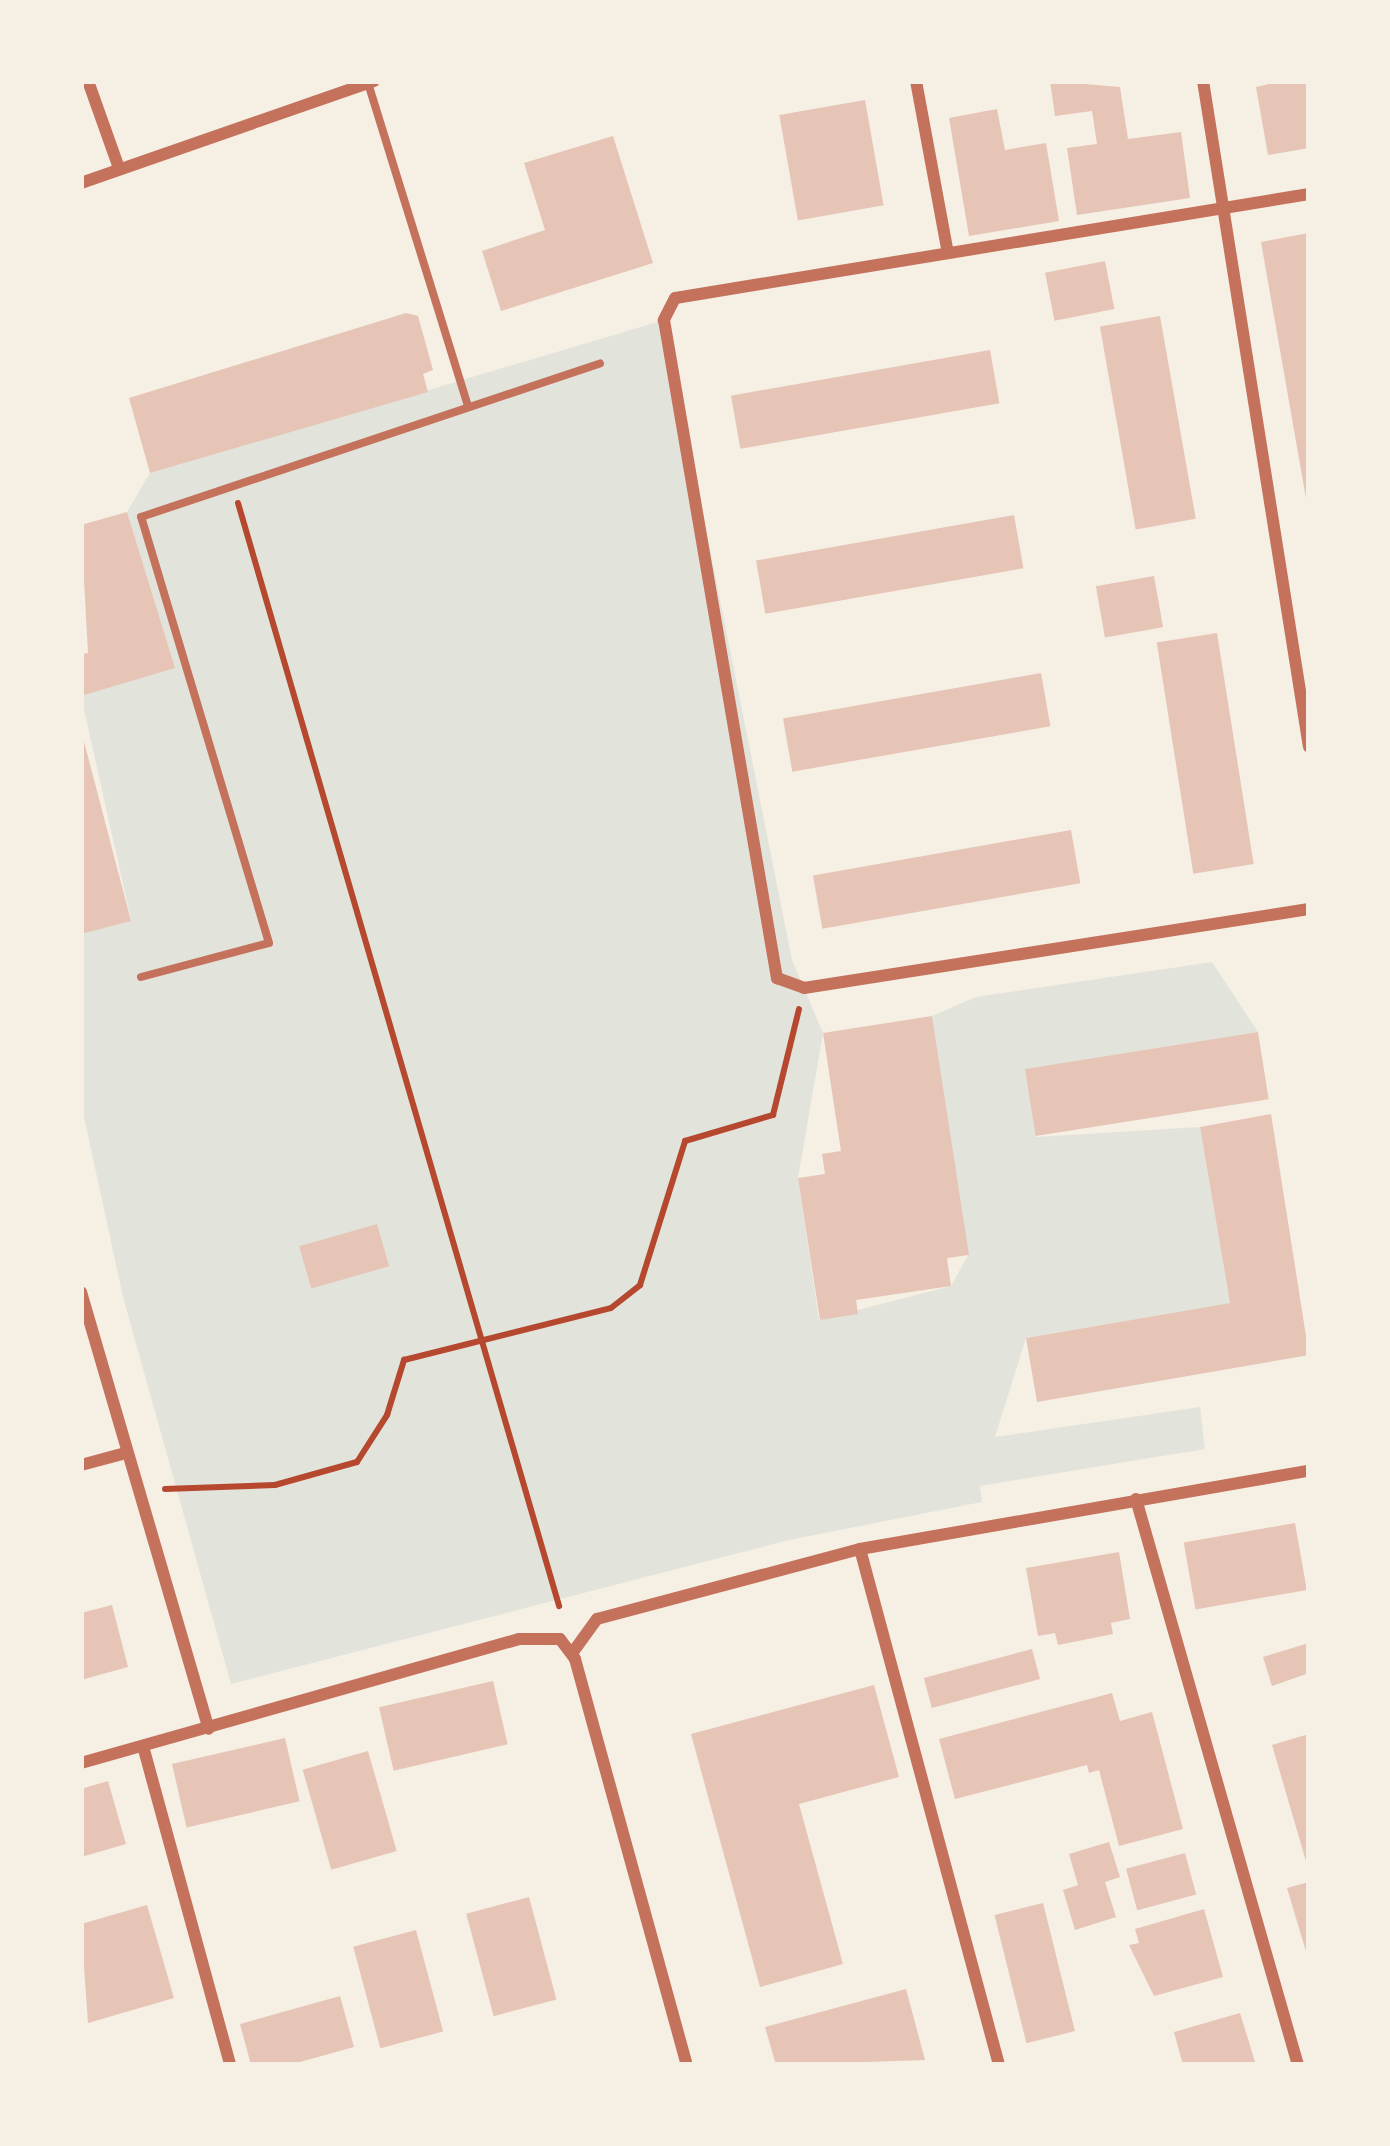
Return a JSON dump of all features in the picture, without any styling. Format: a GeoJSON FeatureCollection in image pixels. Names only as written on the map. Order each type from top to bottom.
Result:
{"type":"FeatureCollection","features":[{"type":"Feature","properties":{"kind":"street"},"geometry":{"type":"LineString","coordinates":[[88,81],[119,168]]}},
{"type":"Feature","properties":{"kind":"street"},"geometry":{"type":"LineString","coordinates":[[916,81],[948,253]]}},
{"type":"Feature","properties":{"kind":"street"},"geometry":{"type":"LineString","coordinates":[[1203,81],[1309,747]]}},
{"type":"Feature","properties":{"kind":"street"},"geometry":{"type":"LineString","coordinates":[[81,183],[371,82]]}},
{"type":"Feature","properties":{"kind":"street"},"geometry":{"type":"LineString","coordinates":[[1309,194],[675,298],[664,320],[778,978],[804,988],[1309,909]]}},
{"type":"Feature","properties":{"kind":"street"},"geometry":{"type":"LineString","coordinates":[[81,1292],[122,1454],[143,1490],[209,1729]]}},
{"type":"Feature","properties":{"kind":"street"},"geometry":{"type":"LineString","coordinates":[[81,1466],[122,1454]]}},
{"type":"Feature","properties":{"kind":"street"},"geometry":{"type":"LineString","coordinates":[[573,1652],[597,1619],[860,1549],[1309,1472]]}},
{"type":"Feature","properties":{"kind":"street"},"geometry":{"type":"LineString","coordinates":[[1136,1499],[1298,2065]]}},
{"type":"Feature","properties":{"kind":"street"},"geometry":{"type":"LineString","coordinates":[[860,1549],[1000,2065]]}},
{"type":"Feature","properties":{"kind":"street"},"geometry":{"type":"LineString","coordinates":[[81,1763],[519,1639],[553,1636],[573,1652],[687,2065]]}},
{"type":"Feature","properties":{"kind":"street"},"geometry":{"type":"LineString","coordinates":[[143,1746],[230,2065]]}},
{"type":"Feature","properties":{"kind":"lane"},"geometry":{"type":"LineString","coordinates":[[371,82],[468,407]]}},
{"type":"Feature","properties":{"kind":"lane"},"geometry":{"type":"LineString","coordinates":[[141,977],[269,943],[141,517],[601,363]]}},
{"type":"Feature","properties":{"kind":"path"},"geometry":{"type":"LineString","coordinates":[[233,486],[559,1606]]}},
{"type":"Feature","properties":{"kind":"path"},"geometry":{"type":"LineString","coordinates":[[143,1490],[275,1485],[357,1462],[387,1415],[404,1360],[611,1308],[640,1285],[686,1142],[772,1115],[804,988]]}},
{"type":"Feature","properties":{"kind":"shaded area"},"geometry":{"type":"Polygon","coordinates":[[[664,320],[792,960],[823,1033],[798,1178],[819,1320],[951,1286],[968,1255],[932,1016],[976,997],[1212,962],[1258,1032],[1025,1070],[1036,1137],[1200,1127],[1230,1303],[1026,1338],[995,1437],[1200,1407],[1205,1449],[980,1486],[982,1502],[789,1540],[231,1684],[123,1297],[81,1103],[81,934],[131,920],[81,696],[174,667],[127,512],[150,473],[664,320]]]}},
{"type":"Feature","properties":{"kind":"building"},"geometry":{"type":"Polygon","coordinates":[[[1050,81],[1120,87],[1128,139],[1181,132],[1190,198],[1077,215],[1067,148],[1097,144],[1092,111],[1055,116],[1050,81]]]}},
{"type":"Feature","properties":{"kind":"building"},"geometry":{"type":"Polygon","coordinates":[[[1309,81],[1309,148],[1268,155],[1256,87],[1309,81]]]}},
{"type":"Feature","properties":{"kind":"building"},"geometry":{"type":"Polygon","coordinates":[[[865,100],[884,205],[798,220],[779,115],[865,100]]]}},
{"type":"Feature","properties":{"kind":"building"},"geometry":{"type":"Polygon","coordinates":[[[997,109],[1005,150],[1046,143],[1059,221],[969,236],[949,118],[997,109]]]}},
{"type":"Feature","properties":{"kind":"building"},"geometry":{"type":"Polygon","coordinates":[[[613,136],[653,263],[501,311],[482,251],[545,230],[524,163],[613,136]]]}},
{"type":"Feature","properties":{"kind":"building"},"geometry":{"type":"Polygon","coordinates":[[[1309,233],[1309,504],[1307,504],[1261,242],[1309,233]]]}},
{"type":"Feature","properties":{"kind":"building"},"geometry":{"type":"Polygon","coordinates":[[[1105,261],[1114,309],[1054,321],[1045,273],[1105,261]]]}},
{"type":"Feature","properties":{"kind":"building"},"geometry":{"type":"Polygon","coordinates":[[[406,313],[418,316],[433,370],[423,374],[428,392],[150,473],[129,398],[406,313]]]}},
{"type":"Feature","properties":{"kind":"building"},"geometry":{"type":"Polygon","coordinates":[[[1160,316],[1196,519],[1136,529],[1100,327],[1160,316]]]}},
{"type":"Feature","properties":{"kind":"building"},"geometry":{"type":"Polygon","coordinates":[[[990,350],[999,403],[740,449],[731,396],[990,350]]]}},
{"type":"Feature","properties":{"kind":"building"},"geometry":{"type":"Polygon","coordinates":[[[127,512],[175,668],[81,696],[81,654],[88,653],[81,525],[127,512]]]}},
{"type":"Feature","properties":{"kind":"building"},"geometry":{"type":"Polygon","coordinates":[[[1014,515],[1023,568],[765,614],[756,560],[1014,515]]]}},
{"type":"Feature","properties":{"kind":"building"},"geometry":{"type":"Polygon","coordinates":[[[1154,576],[1163,627],[1105,637],[1096,586],[1154,576]]]}},
{"type":"Feature","properties":{"kind":"building"},"geometry":{"type":"Polygon","coordinates":[[[1217,633],[1254,864],[1193,874],[1157,643],[1217,633]]]}},
{"type":"Feature","properties":{"kind":"building"},"geometry":{"type":"Polygon","coordinates":[[[1041,673],[1050,726],[792,772],[783,718],[1041,673]]]}},
{"type":"Feature","properties":{"kind":"building"},"geometry":{"type":"Polygon","coordinates":[[[81,730],[131,921],[81,934],[81,730]]]}},
{"type":"Feature","properties":{"kind":"building"},"geometry":{"type":"Polygon","coordinates":[[[1071,830],[1080,883],[822,929],[813,875],[1071,830]]]}},
{"type":"Feature","properties":{"kind":"building"},"geometry":{"type":"Polygon","coordinates":[[[932,1016],[969,1255],[947,1258],[951,1286],[856,1300],[858,1314],[820,1320],[798,1178],[825,1174],[822,1154],[841,1151],[823,1033],[932,1016]]]}},
{"type":"Feature","properties":{"kind":"building"},"geometry":{"type":"Polygon","coordinates":[[[1258,1032],[1269,1099],[1036,1136],[1025,1069],[1258,1032]]]}},
{"type":"Feature","properties":{"kind":"building"},"geometry":{"type":"Polygon","coordinates":[[[1271,1114],[1309,1355],[1037,1402],[1026,1338],[1230,1303],[1200,1127],[1271,1114]]]}},
{"type":"Feature","properties":{"kind":"building"},"geometry":{"type":"Polygon","coordinates":[[[377,1224],[389,1266],[311,1289],[299,1246],[377,1224]]]}},
{"type":"Feature","properties":{"kind":"building"},"geometry":{"type":"Polygon","coordinates":[[[1295,1523],[1307,1590],[1196,1610],[1184,1543],[1295,1523]]]}},
{"type":"Feature","properties":{"kind":"building"},"geometry":{"type":"Polygon","coordinates":[[[1119,1552],[1130,1619],[1111,1623],[1113,1634],[1058,1645],[1055,1633],[1038,1636],[1026,1568],[1119,1552]]]}},
{"type":"Feature","properties":{"kind":"building"},"geometry":{"type":"Polygon","coordinates":[[[112,1605],[128,1667],[81,1680],[81,1613],[112,1605]]]}},
{"type":"Feature","properties":{"kind":"building"},"geometry":{"type":"Polygon","coordinates":[[[1309,1643],[1309,1673],[1272,1686],[1263,1657],[1309,1643]]]}},
{"type":"Feature","properties":{"kind":"building"},"geometry":{"type":"Polygon","coordinates":[[[1032,1649],[1040,1679],[932,1708],[924,1678],[1032,1649]]]}},
{"type":"Feature","properties":{"kind":"building"},"geometry":{"type":"Polygon","coordinates":[[[493,1681],[508,1744],[394,1771],[379,1707],[493,1681]]]}},
{"type":"Feature","properties":{"kind":"building"},"geometry":{"type":"Polygon","coordinates":[[[874,1685],[899,1777],[799,1804],[843,1964],[760,1987],[691,1734],[874,1685]]]}},
{"type":"Feature","properties":{"kind":"building"},"geometry":{"type":"Polygon","coordinates":[[[1112,1693],[1120,1721],[1152,1712],[1183,1829],[1119,1846],[1099,1770],[1089,1773],[1087,1765],[955,1799],[939,1739],[1112,1693]]]}},
{"type":"Feature","properties":{"kind":"building"},"geometry":{"type":"Polygon","coordinates":[[[1309,1734],[1309,1868],[1308,1868],[1272,1745],[1309,1734]]]}},
{"type":"Feature","properties":{"kind":"building"},"geometry":{"type":"Polygon","coordinates":[[[285,1738],[300,1801],[187,1827],[172,1764],[285,1738]]]}},
{"type":"Feature","properties":{"kind":"building"},"geometry":{"type":"Polygon","coordinates":[[[368,1751],[397,1851],[331,1870],[303,1770],[368,1751]]]}},
{"type":"Feature","properties":{"kind":"building"},"geometry":{"type":"Polygon","coordinates":[[[108,1781],[126,1844],[81,1857],[81,1789],[108,1781]]]}},
{"type":"Feature","properties":{"kind":"building"},"geometry":{"type":"Polygon","coordinates":[[[1109,1842],[1120,1877],[1105,1882],[1116,1917],[1075,1930],[1063,1890],[1078,1885],[1069,1854],[1109,1842]]]}},
{"type":"Feature","properties":{"kind":"building"},"geometry":{"type":"Polygon","coordinates":[[[1185,1853],[1196,1895],[1137,1910],[1126,1869],[1185,1853]]]}},
{"type":"Feature","properties":{"kind":"building"},"geometry":{"type":"Polygon","coordinates":[[[1309,1882],[1309,1958],[1308,1958],[1287,1888],[1309,1882]]]}},
{"type":"Feature","properties":{"kind":"building"},"geometry":{"type":"Polygon","coordinates":[[[529,1897],[556,1999],[494,2016],[466,1914],[529,1897]]]}},
{"type":"Feature","properties":{"kind":"building"},"geometry":{"type":"Polygon","coordinates":[[[1043,1903],[1075,2031],[1026,2043],[994,1915],[1043,1903]]]}},
{"type":"Feature","properties":{"kind":"building"},"geometry":{"type":"Polygon","coordinates":[[[147,1905],[174,1998],[88,2023],[81,1924],[147,1905]]]}},
{"type":"Feature","properties":{"kind":"building"},"geometry":{"type":"Polygon","coordinates":[[[1204,1909],[1223,1977],[1154,1996],[1129,1945],[1139,1943],[1135,1929],[1204,1909]]]}},
{"type":"Feature","properties":{"kind":"building"},"geometry":{"type":"Polygon","coordinates":[[[416,1930],[443,2031],[380,2048],[353,1947],[416,1930]]]}},
{"type":"Feature","properties":{"kind":"building"},"geometry":{"type":"Polygon","coordinates":[[[906,1989],[925,2060],[776,2065],[765,2027],[906,1989]]]}},
{"type":"Feature","properties":{"kind":"building"},"geometry":{"type":"Polygon","coordinates":[[[340,1996],[354,2047],[289,2065],[251,2065],[240,2024],[340,1996]]]}},
{"type":"Feature","properties":{"kind":"building"},"geometry":{"type":"Polygon","coordinates":[[[1240,2013],[1256,2065],[1183,2065],[1174,2032],[1240,2013]]]}}]}
